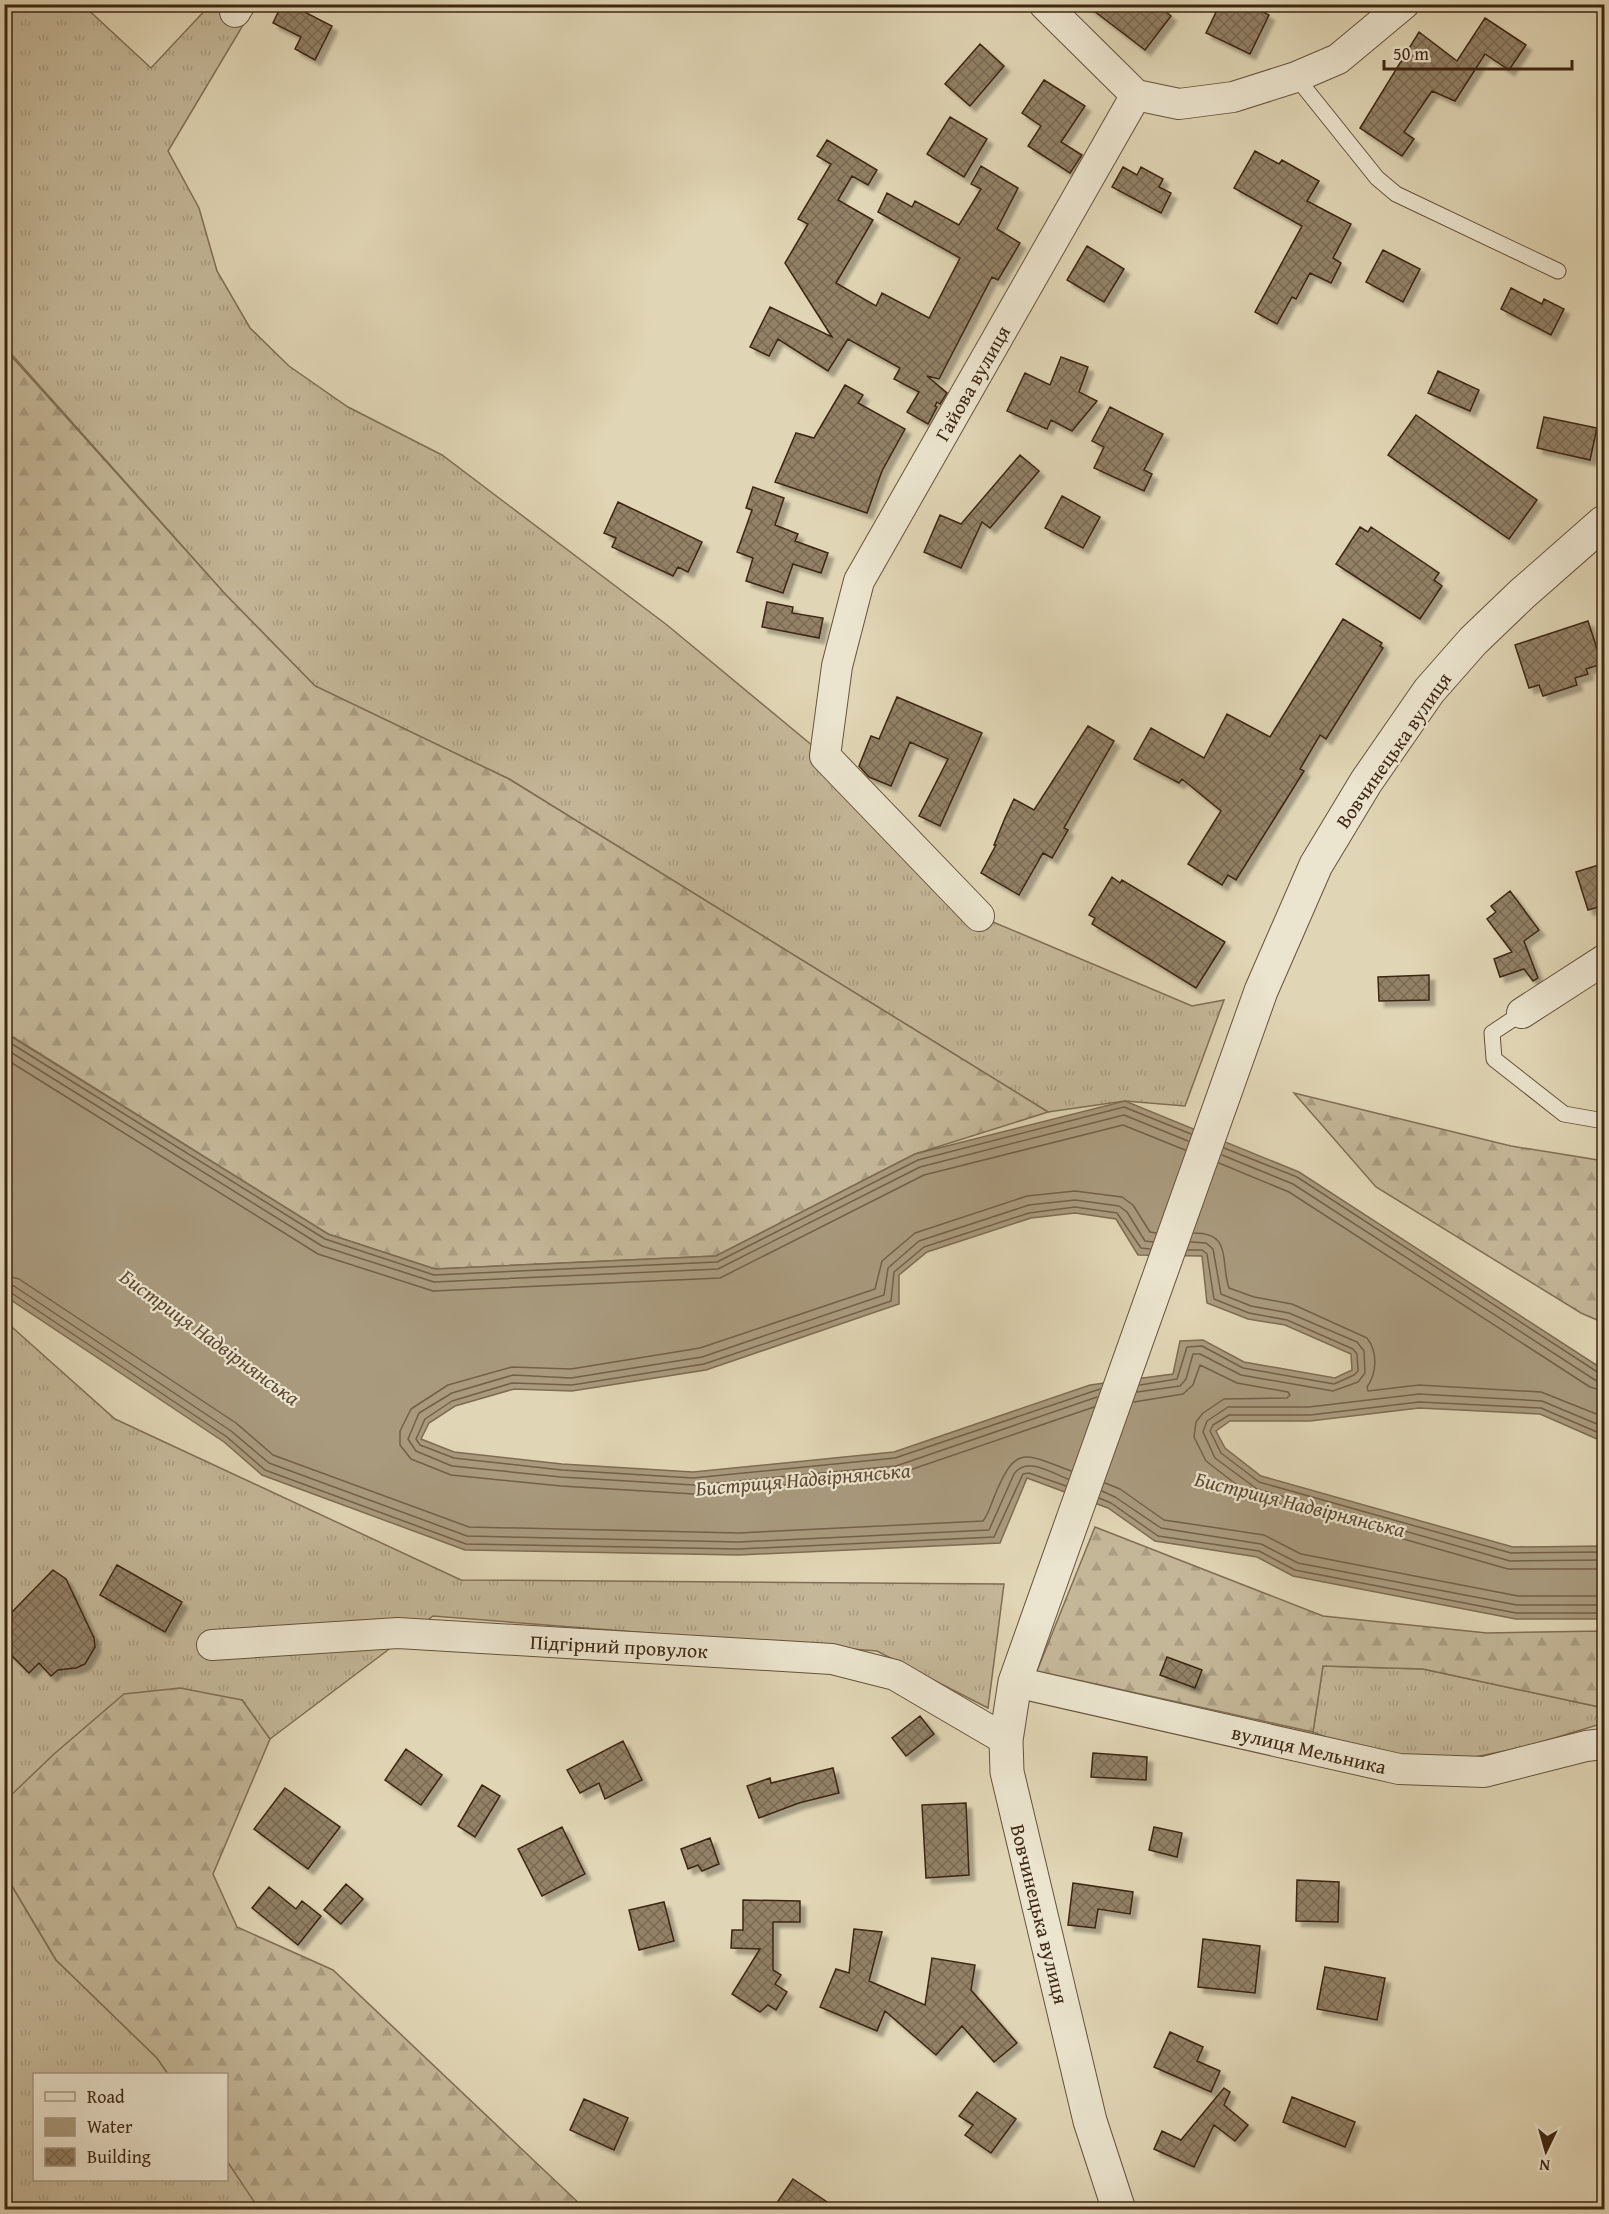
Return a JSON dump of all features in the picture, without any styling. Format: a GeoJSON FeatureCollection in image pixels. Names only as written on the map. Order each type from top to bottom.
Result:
{"type":"FeatureCollection","features":[{"type":"Feature","properties":{"kind":"street"},"geometry":{"type":"LineString","coordinates":[[1044,4],[1136,95],[1179,104],[1233,97],[1296,77],[1338,59],[1404,4]]}},
{"type":"Feature","properties":{"kind":"street","name":"Гайова вулиця"},"geometry":{"type":"LineString","coordinates":[[979,916],[825,756],[837,666],[859,581],[1136,95]]}},
{"type":"Feature","properties":{"kind":"street","name":"Вовчинецька вулиця"},"geometry":{"type":"LineString","coordinates":[[1119,2210],[1090,2121],[1007,1772],[1006,1740],[1015,1682],[1261,991],[1316,865],[1366,782],[1429,691],[1473,641],[1522,594],[1605,522]]}},
{"type":"Feature","properties":{"kind":"street"},"geometry":{"type":"LineString","coordinates":[[1522,1013],[1605,960]]}},
{"type":"Feature","properties":{"kind":"street","name":"Підгірний провулок"},"geometry":{"type":"LineString","coordinates":[[212,1645],[398,1633],[832,1659],[895,1676],[1006,1740]]}},
{"type":"Feature","properties":{"kind":"street","name":"вулиця Мельника"},"geometry":{"type":"LineString","coordinates":[[1015,1682],[1399,1769],[1484,1772],[1586,1746],[1605,1744]]}},
{"type":"Feature","properties":{"kind":"lane"},"geometry":{"type":"LineString","coordinates":[[1296,77],[1377,178],[1396,194],[1558,271]]}},
{"type":"Feature","properties":{"kind":"lane"},"geometry":{"type":"LineString","coordinates":[[1522,1013],[1492,1033],[1494,1059],[1564,1114],[1605,1121]]}},
{"type":"Feature","properties":{"kind":"green space"},"geometry":{"type":"Polygon","coordinates":[[[4,5],[83,5],[151,68],[210,5],[255,5],[168,151],[199,208],[217,271],[250,328],[289,366],[348,407],[442,455],[667,625],[825,756],[979,916],[1192,1006],[1224,1000],[1185,1106],[1125,1101],[1048,1112],[509,779],[315,686],[226,595],[5,347],[4,5]]]}},
{"type":"Feature","properties":{"kind":"green space"},"geometry":{"type":"Polygon","coordinates":[[[4,348],[226,595],[315,686],[509,779],[1048,1112],[915,1154],[716,1256],[435,1269],[328,1234],[5,1032],[4,348]]]}},
{"type":"Feature","properties":{"kind":"green space"},"geometry":{"type":"Polygon","coordinates":[[[1294,1093],[1511,1146],[1604,1161],[1604,1323],[1581,1313],[1376,1187],[1294,1093]]]}},
{"type":"Feature","properties":{"kind":"green space"},"geometry":{"type":"Polygon","coordinates":[[[4,1320],[115,1419],[461,1580],[1004,1584],[988,1708],[877,1651],[433,1616],[270,1739],[242,1700],[5,1802],[4,1320]]]}},
{"type":"Feature","properties":{"kind":"green space"},"geometry":{"type":"Polygon","coordinates":[[[1095,1527],[1323,1616],[1487,1633],[1604,1631],[1604,1708],[1423,1669],[1323,1666],[1313,1732],[1037,1671],[1095,1527]]]}},
{"type":"Feature","properties":{"kind":"green space"},"geometry":{"type":"Polygon","coordinates":[[[1323,1666],[1423,1669],[1604,1708],[1604,1723],[1525,1747],[1449,1762],[1366,1754],[1313,1732],[1323,1666]]]}},
{"type":"Feature","properties":{"kind":"green space"},"geometry":{"type":"Polygon","coordinates":[[[180,1688],[242,1700],[270,1739],[213,1874],[237,1927],[333,1970],[585,2209],[259,2209],[228,2162],[228,2073],[167,2073],[157,2058],[56,1960],[6,1876],[5,1801],[54,1754],[124,1694],[180,1688]]]}},
{"type":"Feature","properties":{"kind":"green space"},"geometry":{"type":"Polygon","coordinates":[[[4,1867],[6,1876],[56,1960],[157,2058],[167,2073],[33,2073],[33,2181],[228,2181],[228,2160],[261,2209],[5,2209],[4,1867]]]}},
{"type":"Feature","properties":{"kind":"water","name":"Бистриця Надвірнянська"},"geometry":{"type":"Polygon","coordinates":[[[4,1032],[328,1234],[435,1269],[716,1256],[915,1154],[1125,1101],[1299,1172],[1604,1370],[1604,1442],[1540,1414],[1419,1408],[1310,1421],[1230,1421],[1216,1431],[1225,1448],[1261,1476],[1513,1547],[1604,1546],[1604,1619],[1516,1619],[1293,1576],[1257,1557],[1155,1541],[1108,1508],[1027,1478],[1000,1543],[739,1555],[465,1550],[262,1475],[224,1442],[5,1296],[4,1032]],[[1075,1213],[1031,1218],[927,1252],[899,1275],[899,1304],[706,1370],[572,1391],[514,1389],[455,1406],[429,1423],[421,1439],[454,1452],[562,1464],[693,1472],[894,1452],[1090,1385],[1173,1374],[1180,1341],[1203,1340],[1244,1362],[1335,1378],[1352,1370],[1351,1354],[1285,1325],[1248,1319],[1207,1303],[1202,1256],[1138,1255],[1116,1219],[1075,1213]]]}},
{"type":"Feature","properties":{"kind":"building"},"geometry":{"type":"Polygon","coordinates":[[[282,4],[289,4],[332,26],[315,60],[295,49],[301,37],[273,23],[282,4]]]}},
{"type":"Feature","properties":{"kind":"building"},"geometry":{"type":"Polygon","coordinates":[[[1085,4],[1157,4],[1171,16],[1145,50],[1085,4]]]}},
{"type":"Feature","properties":{"kind":"building"},"geometry":{"type":"Polygon","coordinates":[[[1220,4],[1248,4],[1269,15],[1250,54],[1206,33],[1220,4]]]}},
{"type":"Feature","properties":{"kind":"building"},"geometry":{"type":"Polygon","coordinates":[[[1485,18],[1526,45],[1509,70],[1485,54],[1455,101],[1432,91],[1404,132],[1414,139],[1402,156],[1360,128],[1419,32],[1457,61],[1485,18]]]}},
{"type":"Feature","properties":{"kind":"building"},"geometry":{"type":"Polygon","coordinates":[[[980,44],[1004,66],[970,106],[945,84],[980,44]]]}},
{"type":"Feature","properties":{"kind":"building"},"geometry":{"type":"Polygon","coordinates":[[[1044,80],[1085,106],[1061,142],[1082,155],[1070,173],[1028,146],[1041,126],[1022,113],[1044,80]]]}},
{"type":"Feature","properties":{"kind":"building"},"geometry":{"type":"Polygon","coordinates":[[[950,117],[987,139],[964,177],[927,154],[950,117]]]}},
{"type":"Feature","properties":{"kind":"building"},"geometry":{"type":"Polygon","coordinates":[[[827,140],[877,170],[868,185],[852,176],[838,200],[873,220],[836,283],[876,306],[882,293],[929,318],[960,258],[878,212],[887,193],[912,207],[915,201],[959,225],[981,189],[971,184],[981,166],[1018,188],[997,229],[1020,243],[998,280],[992,277],[939,379],[927,376],[947,393],[940,404],[937,402],[935,406],[937,407],[928,424],[907,412],[919,392],[894,379],[900,368],[848,339],[828,371],[778,339],[769,356],[750,347],[770,307],[832,337],[785,263],[808,224],[798,219],[831,164],[817,156],[827,140]]]}},
{"type":"Feature","properties":{"kind":"building"},"geometry":{"type":"Polygon","coordinates":[[[1255,151],[1279,164],[1282,160],[1319,181],[1307,201],[1351,224],[1333,258],[1341,263],[1331,283],[1310,273],[1296,299],[1292,297],[1277,324],[1255,312],[1302,226],[1234,188],[1255,151]]]}},
{"type":"Feature","properties":{"kind":"building"},"geometry":{"type":"Polygon","coordinates":[[[1123,167],[1137,175],[1141,167],[1163,179],[1159,187],[1171,193],[1161,213],[1112,187],[1123,167]]]}},
{"type":"Feature","properties":{"kind":"building"},"geometry":{"type":"Polygon","coordinates":[[[1087,246],[1124,269],[1104,302],[1067,280],[1087,246]]]}},
{"type":"Feature","properties":{"kind":"building"},"geometry":{"type":"Polygon","coordinates":[[[1383,250],[1420,269],[1403,302],[1366,282],[1383,250]]]}},
{"type":"Feature","properties":{"kind":"building"},"geometry":{"type":"Polygon","coordinates":[[[1511,288],[1542,304],[1544,299],[1564,309],[1551,335],[1501,309],[1511,288]]]}},
{"type":"Feature","properties":{"kind":"building"},"geometry":{"type":"Polygon","coordinates":[[[1061,357],[1088,367],[1079,392],[1097,401],[1072,431],[1051,420],[1047,429],[1007,411],[1025,373],[1050,385],[1061,357]]]}},
{"type":"Feature","properties":{"kind":"building"},"geometry":{"type":"Polygon","coordinates":[[[1438,371],[1479,390],[1470,411],[1428,393],[1438,371]]]}},
{"type":"Feature","properties":{"kind":"building"},"geometry":{"type":"Polygon","coordinates":[[[845,385],[863,395],[858,403],[905,429],[882,471],[867,513],[775,482],[796,433],[814,438],[845,385]]]}},
{"type":"Feature","properties":{"kind":"building"},"geometry":{"type":"Polygon","coordinates":[[[1110,407],[1163,434],[1144,470],[1152,474],[1144,491],[1094,468],[1104,447],[1092,441],[1110,407]]]}},
{"type":"Feature","properties":{"kind":"building"},"geometry":{"type":"Polygon","coordinates":[[[1416,415],[1537,500],[1509,539],[1388,455],[1416,415]]]}},
{"type":"Feature","properties":{"kind":"building"},"geometry":{"type":"Polygon","coordinates":[[[1544,417],[1597,428],[1590,460],[1537,448],[1544,417]]]}},
{"type":"Feature","properties":{"kind":"building"},"geometry":{"type":"Polygon","coordinates":[[[1020,455],[1039,471],[990,528],[982,522],[961,568],[924,552],[940,515],[961,524],[1020,455]]]}},
{"type":"Feature","properties":{"kind":"building"},"geometry":{"type":"Polygon","coordinates":[[[753,487],[784,498],[775,525],[798,534],[795,541],[828,553],[821,573],[793,564],[783,593],[746,581],[753,558],[737,552],[752,510],[746,508],[753,487]]]}},
{"type":"Feature","properties":{"kind":"building"},"geometry":{"type":"Polygon","coordinates":[[[1062,496],[1100,517],[1083,548],[1045,528],[1062,496]]]}},
{"type":"Feature","properties":{"kind":"building"},"geometry":{"type":"Polygon","coordinates":[[[618,502],[702,542],[688,572],[678,567],[673,576],[612,547],[616,538],[604,533],[618,502]]]}},
{"type":"Feature","properties":{"kind":"building"},"geometry":{"type":"Polygon","coordinates":[[[1360,527],[1368,532],[1371,527],[1439,573],[1434,580],[1442,586],[1420,619],[1336,564],[1360,527]]]}},
{"type":"Feature","properties":{"kind":"building"},"geometry":{"type":"Polygon","coordinates":[[[767,602],[793,607],[792,613],[823,618],[819,638],[762,627],[767,602]]]}},
{"type":"Feature","properties":{"kind":"building"},"geometry":{"type":"Polygon","coordinates":[[[1343,619],[1382,643],[1380,646],[1383,648],[1326,739],[1320,735],[1300,769],[1304,771],[1236,880],[1228,875],[1222,885],[1188,864],[1221,811],[1182,779],[1179,783],[1134,759],[1151,728],[1204,758],[1227,714],[1270,737],[1343,619]]]}},
{"type":"Feature","properties":{"kind":"building"},"geometry":{"type":"Polygon","coordinates":[[[1588,621],[1602,664],[1586,669],[1588,674],[1575,678],[1577,685],[1543,696],[1539,685],[1529,688],[1515,645],[1588,621]]]}},
{"type":"Feature","properties":{"kind":"building"},"geometry":{"type":"Polygon","coordinates":[[[897,697],[982,733],[940,826],[919,816],[948,759],[910,742],[891,786],[869,777],[859,766],[871,736],[879,739],[897,697]]]}},
{"type":"Feature","properties":{"kind":"building"},"geometry":{"type":"Polygon","coordinates":[[[1088,726],[1114,741],[1064,828],[1068,830],[1052,858],[1043,853],[1019,895],[981,873],[996,845],[994,845],[1014,799],[1034,810],[1088,726]]]}},
{"type":"Feature","properties":{"kind":"building"},"geometry":{"type":"Polygon","coordinates":[[[1605,863],[1605,905],[1588,910],[1576,872],[1605,863]]]}},
{"type":"Feature","properties":{"kind":"building"},"geometry":{"type":"Polygon","coordinates":[[[1112,877],[1120,883],[1122,880],[1225,942],[1196,988],[1092,924],[1095,918],[1089,915],[1112,877]]]}},
{"type":"Feature","properties":{"kind":"building"},"geometry":{"type":"Polygon","coordinates":[[[1510,891],[1539,930],[1524,941],[1538,978],[1533,981],[1524,969],[1500,977],[1494,959],[1512,952],[1487,919],[1496,912],[1491,906],[1510,891]]]}},
{"type":"Feature","properties":{"kind":"building"},"geometry":{"type":"Polygon","coordinates":[[[1429,975],[1429,1000],[1379,1001],[1378,977],[1429,975]]]}},
{"type":"Feature","properties":{"kind":"building"},"geometry":{"type":"Polygon","coordinates":[[[117,1565],[182,1602],[165,1632],[100,1595],[117,1565]]]}},
{"type":"Feature","properties":{"kind":"building"},"geometry":{"type":"Polygon","coordinates":[[[53,1570],[66,1579],[94,1638],[95,1647],[85,1664],[76,1668],[58,1670],[51,1676],[39,1663],[29,1673],[5,1649],[10,1644],[12,1612],[53,1570]]]}},
{"type":"Feature","properties":{"kind":"building"},"geometry":{"type":"Polygon","coordinates":[[[1167,1657],[1202,1670],[1195,1688],[1160,1675],[1167,1657]]]}},
{"type":"Feature","properties":{"kind":"building"},"geometry":{"type":"Polygon","coordinates":[[[920,1716],[934,1734],[906,1756],[892,1738],[920,1716]]]}},
{"type":"Feature","properties":{"kind":"building"},"geometry":{"type":"Polygon","coordinates":[[[623,1741],[642,1780],[605,1799],[599,1783],[580,1793],[567,1770],[623,1741]]]}},
{"type":"Feature","properties":{"kind":"building"},"geometry":{"type":"Polygon","coordinates":[[[406,1749],[442,1775],[421,1805],[385,1780],[406,1749]]]}},
{"type":"Feature","properties":{"kind":"building"},"geometry":{"type":"Polygon","coordinates":[[[1093,1753],[1147,1757],[1146,1780],[1091,1777],[1093,1753]]]}},
{"type":"Feature","properties":{"kind":"building"},"geometry":{"type":"Polygon","coordinates":[[[833,1768],[839,1793],[799,1803],[759,1818],[747,1786],[770,1778],[771,1783],[833,1768]]]}},
{"type":"Feature","properties":{"kind":"building"},"geometry":{"type":"Polygon","coordinates":[[[482,1785],[500,1796],[475,1837],[458,1826],[482,1785]]]}},
{"type":"Feature","properties":{"kind":"building"},"geometry":{"type":"Polygon","coordinates":[[[285,1788],[340,1827],[308,1869],[254,1829],[285,1788]]]}},
{"type":"Feature","properties":{"kind":"building"},"geometry":{"type":"Polygon","coordinates":[[[966,1803],[969,1875],[926,1878],[922,1805],[966,1803]]]}},
{"type":"Feature","properties":{"kind":"building"},"geometry":{"type":"Polygon","coordinates":[[[562,1827],[585,1874],[542,1896],[518,1849],[562,1827]]]}},
{"type":"Feature","properties":{"kind":"building"},"geometry":{"type":"Polygon","coordinates":[[[1154,1827],[1182,1833],[1177,1857],[1149,1850],[1154,1827]]]}},
{"type":"Feature","properties":{"kind":"building"},"geometry":{"type":"Polygon","coordinates":[[[710,1838],[719,1864],[702,1871],[698,1865],[688,1869],[681,1849],[710,1838]]]}},
{"type":"Feature","properties":{"kind":"building"},"geometry":{"type":"Polygon","coordinates":[[[1297,1880],[1339,1882],[1338,1922],[1296,1921],[1297,1880]]]}},
{"type":"Feature","properties":{"kind":"building"},"geometry":{"type":"Polygon","coordinates":[[[1073,1883],[1133,1892],[1130,1914],[1098,1909],[1095,1928],[1068,1925],[1073,1883]]]}},
{"type":"Feature","properties":{"kind":"building"},"geometry":{"type":"Polygon","coordinates":[[[346,1884],[363,1899],[341,1924],[324,1910],[346,1884]]]}},
{"type":"Feature","properties":{"kind":"building"},"geometry":{"type":"Polygon","coordinates":[[[269,1887],[296,1909],[302,1901],[321,1916],[298,1945],[252,1908],[269,1887]]]}},
{"type":"Feature","properties":{"kind":"building"},"geometry":{"type":"Polygon","coordinates":[[[743,1900],[800,1901],[800,1922],[773,1922],[773,1970],[781,1975],[775,1984],[787,1992],[776,2010],[768,2005],[760,2012],[732,1994],[760,1949],[731,1948],[732,1930],[743,1930],[743,1900]]]}},
{"type":"Feature","properties":{"kind":"building"},"geometry":{"type":"Polygon","coordinates":[[[664,1902],[674,1941],[639,1950],[629,1910],[664,1902]]]}},
{"type":"Feature","properties":{"kind":"building"},"geometry":{"type":"Polygon","coordinates":[[[854,1929],[882,1932],[869,1981],[925,2005],[932,1958],[975,1965],[971,1990],[1017,2043],[994,2062],[962,2026],[936,2055],[885,2011],[877,2031],[820,2007],[836,1969],[849,1973],[854,1929]]]}},
{"type":"Feature","properties":{"kind":"building"},"geometry":{"type":"Polygon","coordinates":[[[1203,1939],[1260,1946],[1255,1993],[1198,1987],[1203,1939]]]}},
{"type":"Feature","properties":{"kind":"building"},"geometry":{"type":"Polygon","coordinates":[[[1325,1967],[1385,1978],[1377,2020],[1317,2009],[1325,1967]]]}},
{"type":"Feature","properties":{"kind":"building"},"geometry":{"type":"Polygon","coordinates":[[[1170,2032],[1203,2047],[1197,2061],[1220,2071],[1211,2092],[1154,2067],[1170,2032]]]}},
{"type":"Feature","properties":{"kind":"building"},"geometry":{"type":"Polygon","coordinates":[[[1224,2088],[1230,2092],[1224,2105],[1248,2125],[1235,2141],[1214,2125],[1194,2167],[1154,2149],[1162,2131],[1181,2140],[1224,2088]]]}},
{"type":"Feature","properties":{"kind":"building"},"geometry":{"type":"Polygon","coordinates":[[[977,2092],[1016,2119],[991,2153],[965,2135],[973,2125],[959,2116],[977,2092]]]}},
{"type":"Feature","properties":{"kind":"building"},"geometry":{"type":"Polygon","coordinates":[[[1292,2097],[1355,2122],[1345,2147],[1283,2122],[1292,2097]]]}},
{"type":"Feature","properties":{"kind":"building"},"geometry":{"type":"Polygon","coordinates":[[[584,2099],[628,2118],[614,2150],[570,2130],[584,2099]]]}},
{"type":"Feature","properties":{"kind":"building"},"geometry":{"type":"Polygon","coordinates":[[[793,2179],[839,2210],[772,2210],[793,2179]]]}}]}
